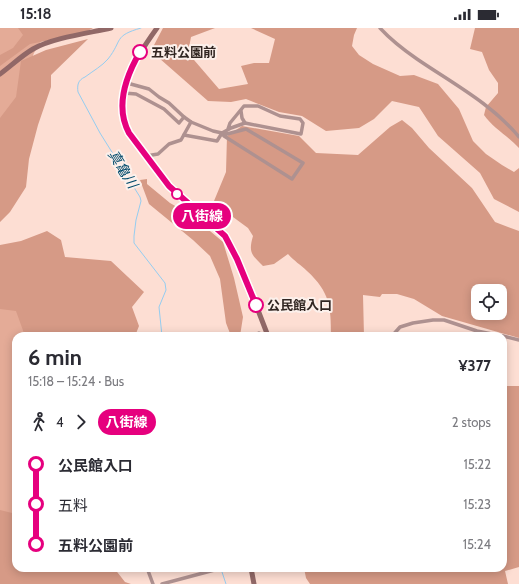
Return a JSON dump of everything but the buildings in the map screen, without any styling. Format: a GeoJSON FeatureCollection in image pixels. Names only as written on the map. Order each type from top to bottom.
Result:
{"type":"FeatureCollection","features":[{"type":"Feature","properties":{"kind":"main road"},"geometry":{"type":"LineString","coordinates":[[0,74],[27,53],[42,45],[85,33],[111,28]]}},
{"type":"Feature","properties":{"kind":"main road"},"geometry":{"type":"LineString","coordinates":[[157,28],[137,58],[127,83],[122,111],[124,124],[129,133],[169,186],[220,232],[228,242],[266,332]]}},
{"type":"Feature","properties":{"kind":"main road"},"geometry":{"type":"LineString","coordinates":[[252,572],[254,584]]}},
{"type":"Feature","properties":{"kind":"street"},"geometry":{"type":"LineString","coordinates":[[380,28],[401,48],[493,111],[512,128],[519,137]]}},
{"type":"Feature","properties":{"kind":"street"},"geometry":{"type":"LineString","coordinates":[[127,83],[149,89],[169,103],[191,122],[213,131],[227,134],[246,129],[303,163],[292,180],[224,136],[222,133]]}},
{"type":"Feature","properties":{"kind":"street"},"geometry":{"type":"LineString","coordinates":[[124,93],[136,94],[164,109],[179,123],[184,117]]}},
{"type":"Feature","properties":{"kind":"street"},"geometry":{"type":"LineString","coordinates":[[184,135],[217,141],[222,133],[245,123],[301,134],[303,123],[300,119],[280,116],[254,105],[244,106],[230,123],[228,130]]}},
{"type":"Feature","properties":{"kind":"street"},"geometry":{"type":"LineString","coordinates":[[241,111],[242,118],[245,123]]}},
{"type":"Feature","properties":{"kind":"street"},"geometry":{"type":"LineString","coordinates":[[146,156],[158,154],[169,144],[181,140],[191,122]]}},
{"type":"Feature","properties":{"kind":"street"},"geometry":{"type":"LineString","coordinates":[[396,332],[400,327],[413,323],[433,320],[453,323],[481,332]]}},
{"type":"Feature","properties":{"kind":"street"},"geometry":{"type":"LineString","coordinates":[[507,337],[519,340]]}},
{"type":"Feature","properties":{"kind":"street"},"geometry":{"type":"LineString","coordinates":[[148,572],[153,584]]}},
{"type":"Feature","properties":{"kind":"street"},"geometry":{"type":"LineString","coordinates":[[162,584],[207,572]]}},
{"type":"Feature","properties":{"kind":"shaded area"},"geometry":{"type":"Polygon","coordinates":[[[0,28],[49,28],[34,53],[0,143],[0,28]]]}},
{"type":"Feature","properties":{"kind":"shaded area"},"geometry":{"type":"Polygon","coordinates":[[[18,28],[93,28],[82,34],[30,44],[0,66],[0,55],[13,48],[23,35],[18,28]]]}},
{"type":"Feature","properties":{"kind":"shaded area"},"geometry":{"type":"Polygon","coordinates":[[[163,28],[215,28],[191,37],[188,53],[219,89],[248,84],[241,66],[254,63],[269,63],[275,39],[251,28],[357,28],[352,46],[359,55],[373,64],[400,76],[414,75],[438,84],[459,109],[473,141],[486,154],[502,165],[514,172],[519,168],[519,212],[494,199],[480,173],[438,136],[419,107],[392,101],[374,119],[359,128],[326,131],[302,116],[279,112],[246,99],[231,102],[208,101],[159,58],[153,47],[163,28]]]}},
{"type":"Feature","properties":{"kind":"shaded area"},"geometry":{"type":"Polygon","coordinates":[[[475,28],[519,28],[519,148],[484,115],[486,107],[498,93],[498,83],[489,70],[482,52],[470,49],[475,28]]]}},
{"type":"Feature","properties":{"kind":"shaded area"},"geometry":{"type":"Polygon","coordinates":[[[88,39],[51,75],[51,87],[38,125],[29,159],[26,187],[10,212],[0,222],[0,118],[16,97],[21,61],[46,50],[88,39]]]}},
{"type":"Feature","properties":{"kind":"shaded area"},"geometry":{"type":"Polygon","coordinates":[[[402,120],[412,128],[429,148],[472,188],[495,222],[519,231],[519,338],[507,335],[507,332],[498,332],[442,316],[414,299],[397,294],[382,294],[380,297],[363,295],[364,332],[331,332],[328,300],[315,279],[288,254],[274,264],[263,266],[252,253],[251,246],[253,236],[248,228],[214,201],[226,172],[227,136],[242,126],[299,136],[316,153],[358,155],[390,127],[402,120]]]}},
{"type":"Feature","properties":{"kind":"shaded area"},"geometry":{"type":"Polygon","coordinates":[[[147,179],[147,184],[170,203],[191,215],[223,242],[234,278],[243,317],[241,332],[229,332],[226,323],[220,279],[210,256],[149,204],[140,180],[147,179]]]}},
{"type":"Feature","properties":{"kind":"shaded area"},"geometry":{"type":"Polygon","coordinates":[[[47,231],[61,240],[65,257],[111,261],[144,292],[132,307],[139,326],[137,332],[24,332],[16,311],[0,309],[0,245],[21,241],[47,231]]]}},
{"type":"Feature","properties":{"kind":"shaded area"},"geometry":{"type":"Polygon","coordinates":[[[0,277],[34,332],[12,332],[12,523],[0,527],[0,277]]]}},
{"type":"Feature","properties":{"kind":"shaded area"},"geometry":{"type":"Polygon","coordinates":[[[507,386],[519,386],[519,567],[507,570],[507,386]]]}},
{"type":"Feature","properties":{"kind":"shaded area"},"geometry":{"type":"Polygon","coordinates":[[[0,510],[12,513],[12,572],[117,572],[125,582],[131,584],[0,584],[0,510]]]}},
{"type":"Feature","properties":{"kind":"shaded area"},"geometry":{"type":"Polygon","coordinates":[[[305,572],[505,572],[508,584],[310,584],[306,578],[305,572]]]}},
{"type":"Feature","properties":{"kind":"waterway","name":"真亀川"},"geometry":{"type":"LineString","coordinates":[[141,28],[122,36],[113,53],[106,62],[79,81],[78,92],[100,133],[140,197],[141,201],[136,220],[134,243],[165,283],[166,290],[159,307],[162,332]]}},
{"type":"Feature","properties":{"kind":"waterway","name":"真亀川"},"geometry":{"type":"LineString","coordinates":[[222,572],[226,584]]}},
{"type":"Feature","properties":{"kind":"bus line","name":"八街線"},"geometry":{"type":"LineString","coordinates":[[140,52],[132,69],[122,102],[124,124],[129,133],[169,186],[225,236],[237,259],[256,305]]}},
{"type":"Feature","properties":{"kind":"place","name":"五料公園前"},"geometry":{"type":"Point","coordinates":[140,52]}},
{"type":"Feature","properties":{"kind":"place","name":"公民館入口"},"geometry":{"type":"Point","coordinates":[256,305]}}]}
